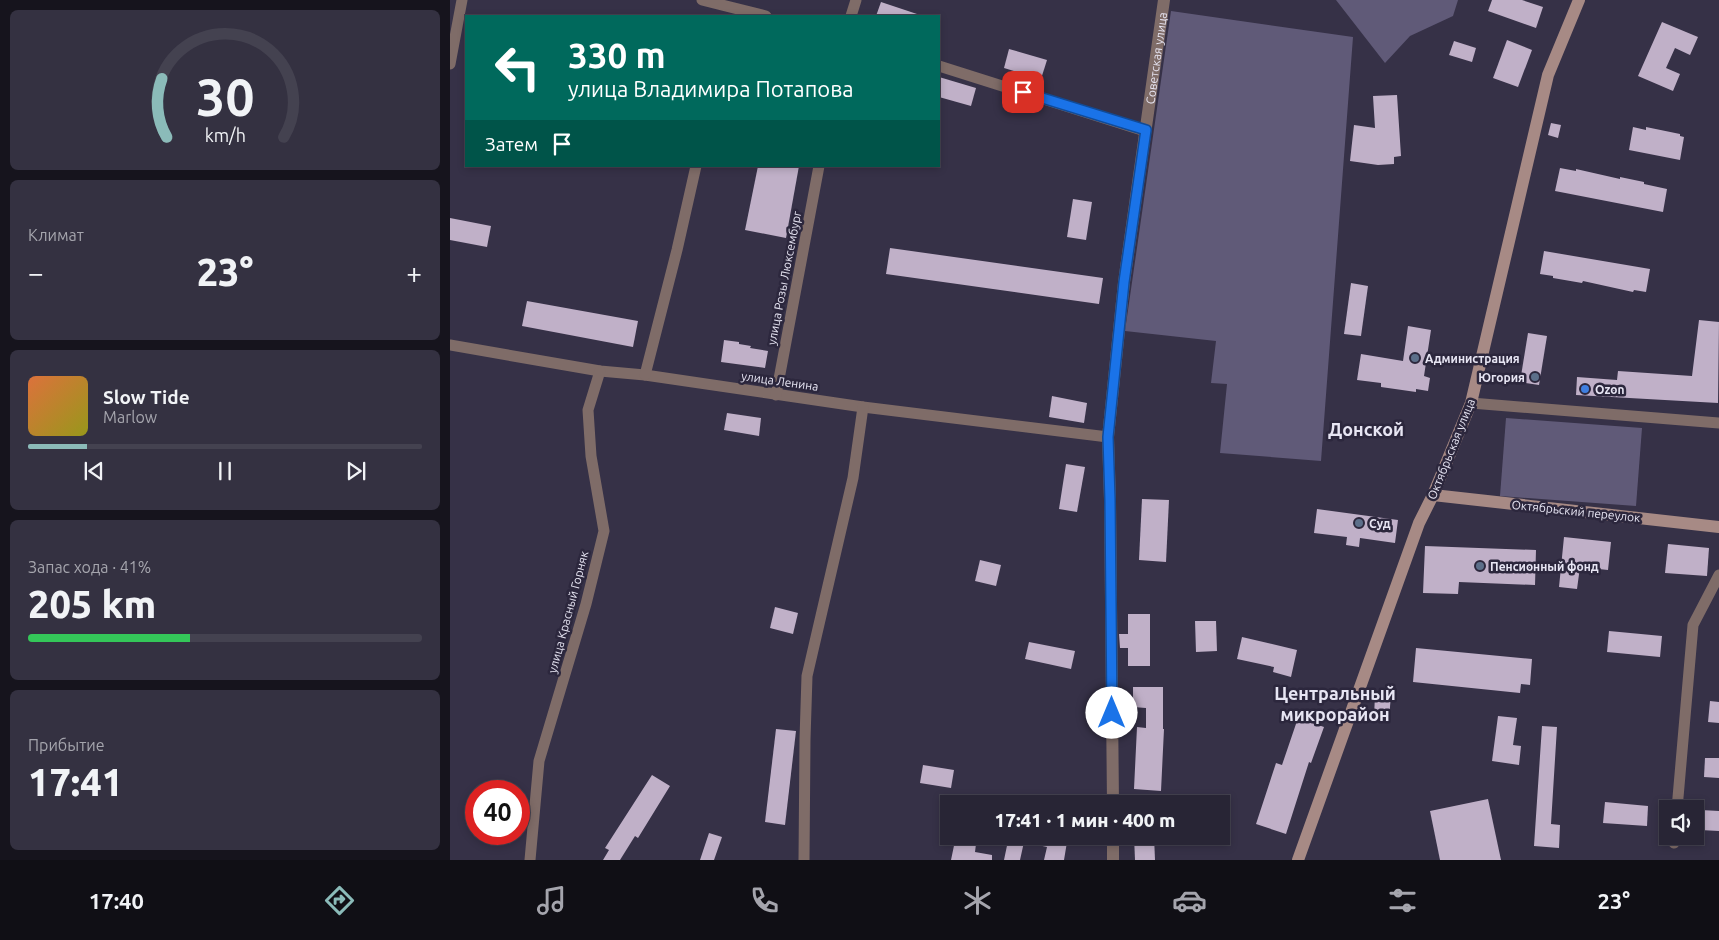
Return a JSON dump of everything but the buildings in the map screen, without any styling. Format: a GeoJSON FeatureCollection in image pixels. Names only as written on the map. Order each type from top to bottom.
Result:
{"type":"FeatureCollection","features":[{"type":"Feature","properties":{"kind":"main road","name":"Октябрьская улица"},"geometry":{"type":"LineString","coordinates":[[1298,860],[1416,532],[1471,403],[1548,75],[1579,0]]}},
{"type":"Feature","properties":{"kind":"main road","name":"Октябрьский переулок"},"geometry":{"type":"LineString","coordinates":[[1433,495],[1719,527]]}},
{"type":"Feature","properties":{"kind":"street"},"geometry":{"type":"LineString","coordinates":[[450,64],[462,0]]}},
{"type":"Feature","properties":{"kind":"street"},"geometry":{"type":"LineString","coordinates":[[702,0],[762,15]]}},
{"type":"Feature","properties":{"kind":"street"},"geometry":{"type":"LineString","coordinates":[[851,15],[856,0]]}},
{"type":"Feature","properties":{"kind":"street","name":"Советская улица"},"geometry":{"type":"LineString","coordinates":[[1113,795],[1108,437],[1124,282],[1164,0]]}},
{"type":"Feature","properties":{"kind":"street"},"geometry":{"type":"LineString","coordinates":[[940,66],[1146,130]]}},
{"type":"Feature","properties":{"kind":"street"},"geometry":{"type":"LineString","coordinates":[[645,375],[678,250],[696,167]]}},
{"type":"Feature","properties":{"kind":"street","name":"улица Розы Люксембург"},"geometry":{"type":"LineString","coordinates":[[776,395],[819,167]]}},
{"type":"Feature","properties":{"kind":"street","name":"улица Ленина"},"geometry":{"type":"LineString","coordinates":[[450,345],[600,371],[645,375],[863,407],[1108,437]]}},
{"type":"Feature","properties":{"kind":"street","name":"улица Красный Горняк"},"geometry":{"type":"LineString","coordinates":[[530,860],[538,760],[586,604],[604,531],[591,456],[588,410],[600,371]]}},
{"type":"Feature","properties":{"kind":"street"},"geometry":{"type":"LineString","coordinates":[[1471,403],[1719,423]]}},
{"type":"Feature","properties":{"kind":"street"},"geometry":{"type":"LineString","coordinates":[[804,860],[807,676],[853,478],[863,407]]}},
{"type":"Feature","properties":{"kind":"street"},"geometry":{"type":"LineString","coordinates":[[1678,800],[1693,625],[1719,575]]}},
{"type":"Feature","properties":{"kind":"street"},"geometry":{"type":"LineString","coordinates":[[1113,845],[1114,860]]}},
{"type":"Feature","properties":{"kind":"shaded area"},"geometry":{"type":"Polygon","coordinates":[[[1336,0],[1458,0],[1453,16],[1410,36],[1385,63],[1336,0]]]}},
{"type":"Feature","properties":{"kind":"shaded area"},"geometry":{"type":"Polygon","coordinates":[[[1171,11],[1353,37],[1321,461],[1220,453],[1227,384],[1211,383],[1216,341],[1125,331],[1171,11]]]}},
{"type":"Feature","properties":{"kind":"shaded area"},"geometry":{"type":"Polygon","coordinates":[[[1506,418],[1642,428],[1636,506],[1500,496],[1506,418]]]}},
{"type":"Feature","properties":{"kind":"place","name":"Администрация"},"geometry":{"type":"Point","coordinates":[1415,358]}},
{"type":"Feature","properties":{"kind":"place","name":"Югория"},"geometry":{"type":"Point","coordinates":[1535,377]}},
{"type":"Feature","properties":{"kind":"place","name":"Ozon"},"geometry":{"type":"Point","coordinates":[1585,389]}},
{"type":"Feature","properties":{"kind":"place","name":"Суд"},"geometry":{"type":"Point","coordinates":[1359,523]}},
{"type":"Feature","properties":{"kind":"place","name":"Пенсионный фонд"},"geometry":{"type":"Point","coordinates":[1480,566]}},
{"type":"Feature","properties":{"kind":"district","name":"Донской"},"geometry":{"type":"Point","coordinates":[1366,429]}},
{"type":"Feature","properties":{"kind":"district","name":"Центральный микрорайон"},"geometry":{"type":"Point","coordinates":[1335,703]}},
{"type":"Feature","properties":{"kind":"route"},"geometry":{"type":"LineString","coordinates":[[1023,92],[1146,130],[1124,282],[1108,437],[1112,713]]}}]}
